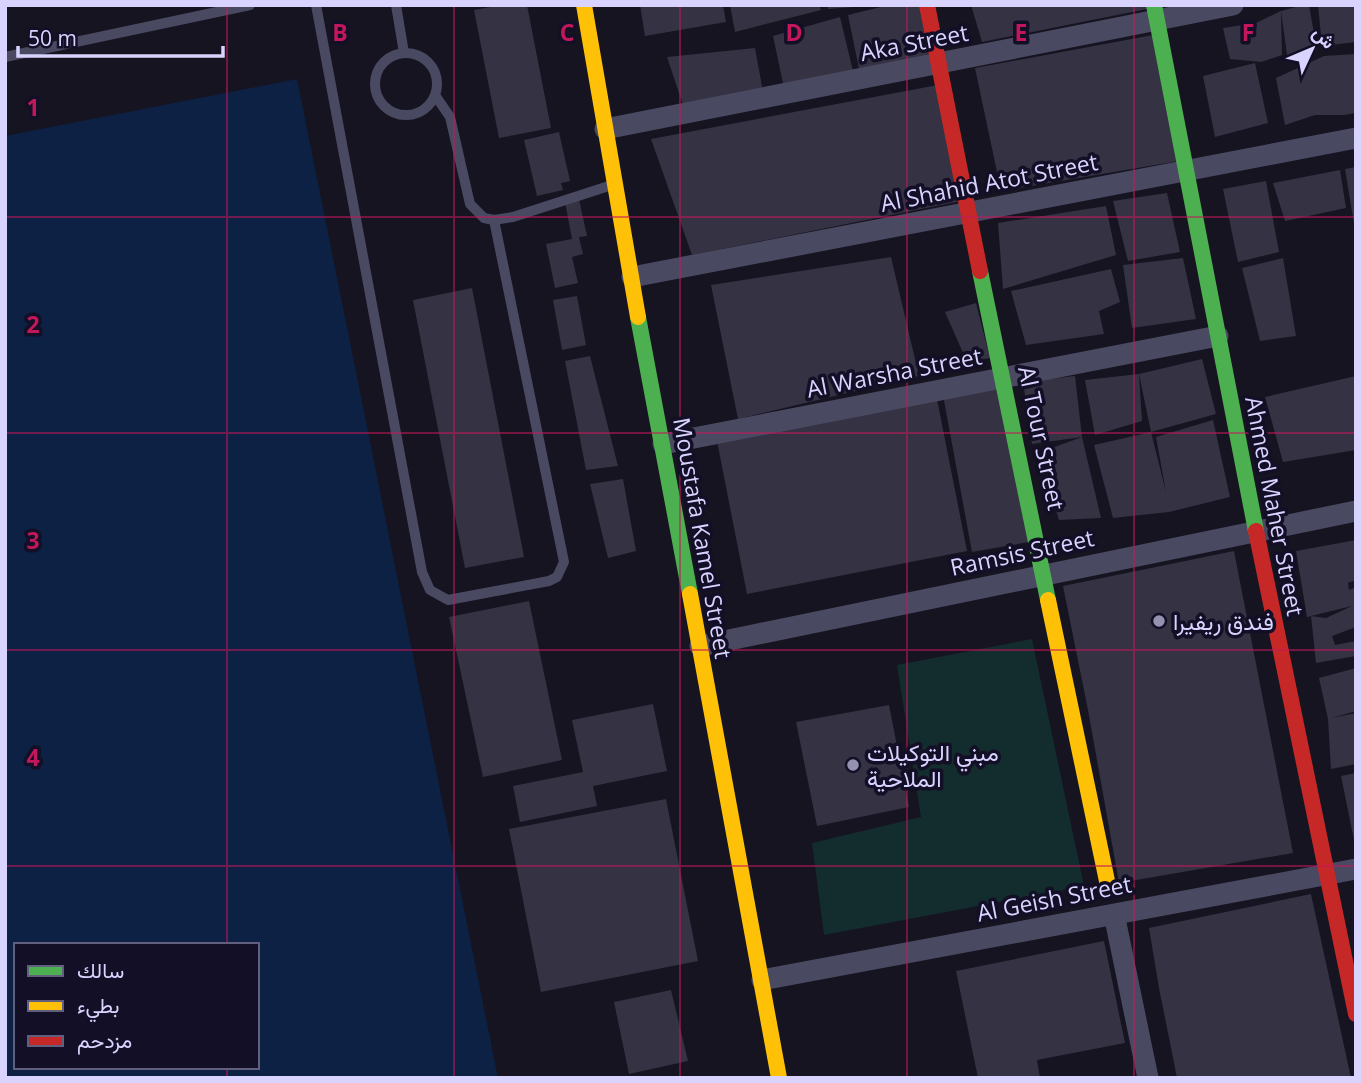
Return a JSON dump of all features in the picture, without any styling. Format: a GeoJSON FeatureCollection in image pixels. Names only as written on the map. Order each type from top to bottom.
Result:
{"type":"FeatureCollection","features":[{"type":"Feature","properties":{"kind":"street","name":"Moustafa Kamel Street"},"geometry":{"type":"LineString","coordinates":[[584,5],[614,185],[779,1078]]}},
{"type":"Feature","properties":{"kind":"street","name":"Al Tour Street"},"geometry":{"type":"LineString","coordinates":[[927,5],[1107,881]]}},
{"type":"Feature","properties":{"kind":"street","name":"Aka Street"},"geometry":{"type":"LineString","coordinates":[[605,130],[937,64],[1156,13],[1233,5]]}},
{"type":"Feature","properties":{"kind":"street","name":"Ahmed Maher Street"},"geometry":{"type":"LineString","coordinates":[[1156,13],[1256,531],[1356,1014]]}},
{"type":"Feature","properties":{"kind":"street","name":"Al Shahid Atot Street"},"geometry":{"type":"LineString","coordinates":[[632,277],[1356,138]]}},
{"type":"Feature","properties":{"kind":"street","name":"Al Warsha Street"},"geometry":{"type":"LineString","coordinates":[[663,444],[1218,336]]}},
{"type":"Feature","properties":{"kind":"street","name":"Ramsis Street"},"geometry":{"type":"LineString","coordinates":[[700,646],[1356,511]]}},
{"type":"Feature","properties":{"kind":"street","name":"Al Geish Street"},"geometry":{"type":"LineString","coordinates":[[761,980],[1356,869]]}},
{"type":"Feature","properties":{"kind":"street"},"geometry":{"type":"LineString","coordinates":[[1114,914],[1148,1078]]}},
{"type":"Feature","properties":{"kind":"lane"},"geometry":{"type":"LineString","coordinates":[[5,57],[202,10],[250,5]]}},
{"type":"Feature","properties":{"kind":"lane"},"geometry":{"type":"LineString","coordinates":[[316,5],[422,572],[430,590],[448,600],[549,581],[556,577],[564,562],[494,220]]}},
{"type":"Feature","properties":{"kind":"lane"},"geometry":{"type":"LineString","coordinates":[[396,5],[404,53]]}},
{"type":"Feature","properties":{"kind":"lane"},"geometry":{"type":"LineString","coordinates":[[404,53],[416,55],[427,61],[434,71],[437,83],[435,94],[429,105],[420,112],[408,115],[396,113],[385,108],[378,98],[375,86],[377,74],[383,63],[393,56],[404,53]]}},
{"type":"Feature","properties":{"kind":"lane"},"geometry":{"type":"LineString","coordinates":[[435,94],[450,117],[470,204],[484,218],[494,220],[513,217],[614,185]]}},
{"type":"Feature","properties":{"kind":"green space"},"geometry":{"type":"Polygon","coordinates":[[[1032,639],[1084,886],[824,935],[812,843],[921,817],[897,665],[1032,639]]]}},
{"type":"Feature","properties":{"kind":"water"},"geometry":{"type":"Polygon","coordinates":[[[297,79],[498,1078],[5,1078],[5,136],[297,79]]]}},
{"type":"Feature","properties":{"kind":"building"},"geometry":{"type":"Polygon","coordinates":[[[501,5],[527,5],[551,128],[499,138],[474,10],[501,5]]]}},
{"type":"Feature","properties":{"kind":"building"},"geometry":{"type":"Polygon","coordinates":[[[640,5],[723,5],[726,22],[645,36],[640,5]]]}},
{"type":"Feature","properties":{"kind":"building"},"geometry":{"type":"Polygon","coordinates":[[[730,5],[819,5],[821,10],[735,32],[730,5]]]}},
{"type":"Feature","properties":{"kind":"building"},"geometry":{"type":"Polygon","coordinates":[[[827,5],[854,5],[854,7],[828,9],[827,5]]]}},
{"type":"Feature","properties":{"kind":"building"},"geometry":{"type":"Polygon","coordinates":[[[889,5],[921,5],[928,55],[859,69],[848,15],[889,5]]]}},
{"type":"Feature","properties":{"kind":"building"},"geometry":{"type":"Polygon","coordinates":[[[971,5],[1146,5],[1147,9],[982,42],[971,5]]]}},
{"type":"Feature","properties":{"kind":"building"},"geometry":{"type":"Polygon","coordinates":[[[1309,5],[1317,50],[1288,62],[1281,11],[1309,5]]]}},
{"type":"Feature","properties":{"kind":"building"},"geometry":{"type":"Polygon","coordinates":[[[1318,5],[1356,5],[1356,42],[1322,46],[1318,5]]]}},
{"type":"Feature","properties":{"kind":"building"},"geometry":{"type":"Polygon","coordinates":[[[1281,11],[1282,55],[1261,62],[1230,59],[1223,28],[1256,23],[1281,11]]]}},
{"type":"Feature","properties":{"kind":"building"},"geometry":{"type":"Polygon","coordinates":[[[840,17],[853,71],[784,88],[773,36],[840,17]]]}},
{"type":"Feature","properties":{"kind":"building"},"geometry":{"type":"Polygon","coordinates":[[[1153,35],[1179,161],[1001,191],[975,68],[1153,35]]]}},
{"type":"Feature","properties":{"kind":"building"},"geometry":{"type":"Polygon","coordinates":[[[755,48],[763,92],[685,111],[667,57],[755,48]]]}},
{"type":"Feature","properties":{"kind":"building"},"geometry":{"type":"Polygon","coordinates":[[[1356,54],[1356,113],[1315,115],[1285,125],[1276,78],[1324,56],[1356,54]]]}},
{"type":"Feature","properties":{"kind":"building"},"geometry":{"type":"Polygon","coordinates":[[[1255,63],[1268,123],[1215,137],[1203,76],[1255,63]]]}},
{"type":"Feature","properties":{"kind":"building"},"geometry":{"type":"Polygon","coordinates":[[[938,85],[961,201],[692,255],[651,139],[938,85]]]}},
{"type":"Feature","properties":{"kind":"building"},"geometry":{"type":"Polygon","coordinates":[[[559,132],[570,181],[561,183],[563,190],[537,196],[524,140],[559,132]]]}},
{"type":"Feature","properties":{"kind":"building"},"geometry":{"type":"Polygon","coordinates":[[[1356,167],[1356,224],[1354,224],[1345,169],[1356,167]]]}},
{"type":"Feature","properties":{"kind":"building"},"geometry":{"type":"Polygon","coordinates":[[[1340,170],[1346,208],[1285,221],[1273,183],[1340,170]]]}},
{"type":"Feature","properties":{"kind":"building"},"geometry":{"type":"Polygon","coordinates":[[[1266,181],[1279,252],[1238,262],[1223,189],[1266,181]]]}},
{"type":"Feature","properties":{"kind":"building"},"geometry":{"type":"Polygon","coordinates":[[[1167,193],[1180,252],[1128,261],[1113,201],[1167,193]]]}},
{"type":"Feature","properties":{"kind":"building"},"geometry":{"type":"Polygon","coordinates":[[[579,199],[587,236],[579,237],[583,254],[572,257],[578,283],[555,288],[546,244],[572,239],[565,202],[579,199]]]}},
{"type":"Feature","properties":{"kind":"building"},"geometry":{"type":"Polygon","coordinates":[[[1106,206],[1116,255],[1003,289],[998,223],[1106,206]]]}},
{"type":"Feature","properties":{"kind":"building"},"geometry":{"type":"Polygon","coordinates":[[[891,257],[919,376],[738,419],[711,285],[891,257]]]}},
{"type":"Feature","properties":{"kind":"building"},"geometry":{"type":"Polygon","coordinates":[[[1183,258],[1196,319],[1132,328],[1123,265],[1183,258]]]}},
{"type":"Feature","properties":{"kind":"building"},"geometry":{"type":"Polygon","coordinates":[[[1283,258],[1296,336],[1260,341],[1242,268],[1283,258]]]}},
{"type":"Feature","properties":{"kind":"building"},"geometry":{"type":"Polygon","coordinates":[[[1111,269],[1120,302],[1099,311],[1104,334],[1026,345],[1011,291],[1111,269]]]}},
{"type":"Feature","properties":{"kind":"building"},"geometry":{"type":"Polygon","coordinates":[[[472,288],[524,557],[465,568],[413,300],[472,288]]]}},
{"type":"Feature","properties":{"kind":"building"},"geometry":{"type":"Polygon","coordinates":[[[577,296],[586,345],[562,350],[553,300],[577,296]]]}},
{"type":"Feature","properties":{"kind":"building"},"geometry":{"type":"Polygon","coordinates":[[[976,303],[990,358],[967,362],[945,312],[976,303]]]}},
{"type":"Feature","properties":{"kind":"building"},"geometry":{"type":"Polygon","coordinates":[[[590,356],[618,466],[586,470],[565,361],[590,356]]]}},
{"type":"Feature","properties":{"kind":"building"},"geometry":{"type":"Polygon","coordinates":[[[1202,359],[1216,414],[1151,432],[1139,374],[1202,359]]]}},
{"type":"Feature","properties":{"kind":"building"},"geometry":{"type":"Polygon","coordinates":[[[1139,374],[1142,421],[1095,435],[1085,380],[1139,374]]]}},
{"type":"Feature","properties":{"kind":"building"},"geometry":{"type":"Polygon","coordinates":[[[1075,376],[1082,437],[1032,444],[1023,382],[1075,376]]]}},
{"type":"Feature","properties":{"kind":"building"},"geometry":{"type":"Polygon","coordinates":[[[1356,376],[1356,450],[1283,462],[1265,397],[1356,376]]]}},
{"type":"Feature","properties":{"kind":"building"},"geometry":{"type":"Polygon","coordinates":[[[998,384],[1029,542],[972,552],[943,395],[998,384]]]}},
{"type":"Feature","properties":{"kind":"building"},"geometry":{"type":"Polygon","coordinates":[[[937,399],[967,551],[747,594],[717,441],[937,399]]]}},
{"type":"Feature","properties":{"kind":"building"},"geometry":{"type":"Polygon","coordinates":[[[1213,420],[1230,497],[1169,512],[1113,518],[1094,445],[1151,432],[1166,492],[1156,437],[1213,420]]]}},
{"type":"Feature","properties":{"kind":"building"},"geometry":{"type":"Polygon","coordinates":[[[1082,437],[1101,518],[1059,520],[1038,453],[1082,437]]]}},
{"type":"Feature","properties":{"kind":"building"},"geometry":{"type":"Polygon","coordinates":[[[623,479],[636,551],[608,558],[590,484],[623,479]]]}},
{"type":"Feature","properties":{"kind":"building"},"geometry":{"type":"Polygon","coordinates":[[[1356,540],[1356,580],[1348,583],[1349,590],[1356,587],[1356,627],[1332,636],[1335,645],[1356,641],[1356,656],[1316,663],[1311,616],[1307,617],[1296,551],[1356,540]],[[1352,606],[1311,616],[1326,618],[1352,606]]]}},
{"type":"Feature","properties":{"kind":"building"},"geometry":{"type":"Polygon","coordinates":[[[1234,551],[1293,853],[1119,883],[1063,586],[1234,551]]]}},
{"type":"Feature","properties":{"kind":"building"},"geometry":{"type":"Polygon","coordinates":[[[529,601],[562,760],[483,777],[449,617],[529,601]]]}},
{"type":"Feature","properties":{"kind":"building"},"geometry":{"type":"Polygon","coordinates":[[[1356,668],[1356,711],[1332,718],[1356,713],[1356,764],[1331,769],[1328,719],[1319,678],[1356,668]]]}},
{"type":"Feature","properties":{"kind":"building"},"geometry":{"type":"Polygon","coordinates":[[[653,704],[667,771],[593,786],[597,806],[520,822],[513,786],[583,772],[572,720],[653,704]]]}},
{"type":"Feature","properties":{"kind":"building","name":"مبني التوكيلات الملاحية"},"geometry":{"type":"Polygon","coordinates":[[[889,705],[909,807],[817,826],[796,722],[889,705]]]}},
{"type":"Feature","properties":{"kind":"building"},"geometry":{"type":"Polygon","coordinates":[[[1356,773],[1356,845],[1355,845],[1341,776],[1356,773]]]}},
{"type":"Feature","properties":{"kind":"building"},"geometry":{"type":"Polygon","coordinates":[[[666,799],[698,961],[541,992],[509,829],[666,799]]]}},
{"type":"Feature","properties":{"kind":"building"},"geometry":{"type":"Polygon","coordinates":[[[1311,894],[1351,1078],[1177,1078],[1149,928],[1311,894]]]}},
{"type":"Feature","properties":{"kind":"building"},"geometry":{"type":"Polygon","coordinates":[[[1104,941],[1125,1043],[1037,1060],[1040,1078],[978,1078],[956,971],[1104,941]]]}},
{"type":"Feature","properties":{"kind":"building"},"geometry":{"type":"Polygon","coordinates":[[[671,990],[688,1061],[629,1074],[614,1002],[671,990]]]}},
{"type":"Feature","properties":{"kind":"traffic: fast"},"geometry":{"type":"LineString","coordinates":[[1154,5],[1256,531]]}},
{"type":"Feature","properties":{"kind":"traffic: fast"},"geometry":{"type":"LineString","coordinates":[[980,271],[1048,600]]}},
{"type":"Feature","properties":{"kind":"traffic: fast"},"geometry":{"type":"LineString","coordinates":[[638,317],[690,594]]}},
{"type":"Feature","properties":{"kind":"traffic: slow"},"geometry":{"type":"LineString","coordinates":[[584,5],[638,317]]}},
{"type":"Feature","properties":{"kind":"traffic: slow"},"geometry":{"type":"LineString","coordinates":[[690,594],[779,1078]]}},
{"type":"Feature","properties":{"kind":"traffic: slow"},"geometry":{"type":"LineString","coordinates":[[1048,600],[1107,881]]}},
{"type":"Feature","properties":{"kind":"traffic: jam"},"geometry":{"type":"LineString","coordinates":[[927,5],[980,271]]}},
{"type":"Feature","properties":{"kind":"traffic: jam"},"geometry":{"type":"LineString","coordinates":[[1256,531],[1356,1014]]}},
{"type":"Feature","properties":{"kind":"place","name":"فندق ريفيرا"},"geometry":{"type":"Point","coordinates":[1159,621]}},
{"type":"Feature","properties":{"kind":"place","name":"مبني التوكيلات الملاحية"},"geometry":{"type":"Point","coordinates":[853,765]}}]}
